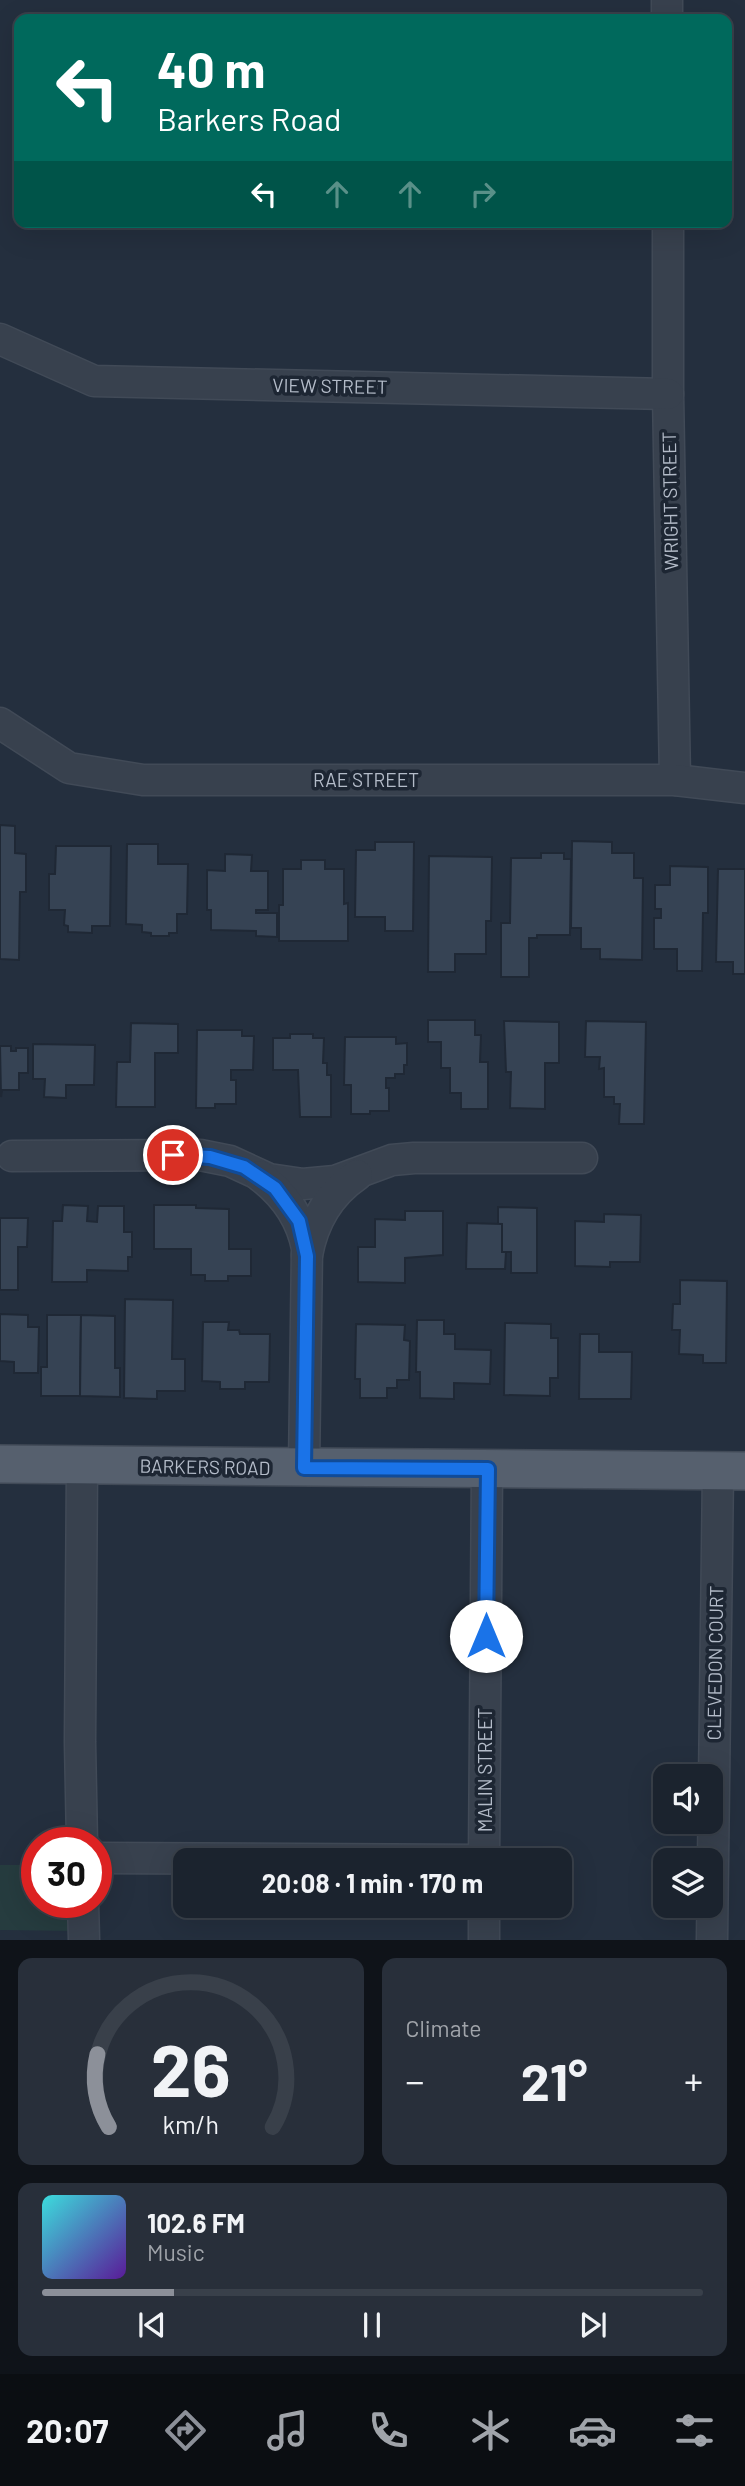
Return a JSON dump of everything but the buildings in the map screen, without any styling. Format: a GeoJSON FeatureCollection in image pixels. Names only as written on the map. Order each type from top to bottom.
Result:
{"type":"FeatureCollection","features":[{"type":"Feature","properties":{"kind":"main road","name":"BARKERS ROAD"},"geometry":{"type":"LineString","coordinates":[[0,1465],[731,1471]]}},
{"type":"Feature","properties":{"kind":"street","name":"WRIGHT STREET"},"geometry":{"type":"LineString","coordinates":[[668,228],[668,394],[675,780]]}},
{"type":"Feature","properties":{"kind":"street","name":"VIEW STREET"},"geometry":{"type":"LineString","coordinates":[[0,339],[94,381],[668,394]]}},
{"type":"Feature","properties":{"kind":"street","name":"RAE STREET"},"geometry":{"type":"LineString","coordinates":[[0,723],[69,768],[143,780],[675,780],[745,788]]}},
{"type":"Feature","properties":{"kind":"street"},"geometry":{"type":"LineString","coordinates":[[12,1156],[200,1155],[230,1161],[277,1181],[303,1184],[335,1181],[392,1160],[582,1158]]}},
{"type":"Feature","properties":{"kind":"street"},"geometry":{"type":"LineString","coordinates":[[307,1256],[312,1234],[325,1207],[343,1186],[364,1171]]}},
{"type":"Feature","properties":{"kind":"street"},"geometry":{"type":"LineString","coordinates":[[254,1172],[275,1188],[292,1210],[304,1236],[307,1256],[304,1468]]}},
{"type":"Feature","properties":{"kind":"street"},"geometry":{"type":"LineString","coordinates":[[82,1466],[82,1827]]}},
{"type":"Feature","properties":{"kind":"street","name":"MALIN STREET"},"geometry":{"type":"LineString","coordinates":[[484,1848],[488,1469]]}},
{"type":"Feature","properties":{"kind":"street","name":"CLEVEDON COURT"},"geometry":{"type":"LineString","coordinates":[[712,1940],[731,1471]]}},
{"type":"Feature","properties":{"kind":"street"},"geometry":{"type":"LineString","coordinates":[[112,1858],[173,1858]]}},
{"type":"Feature","properties":{"kind":"street"},"geometry":{"type":"LineString","coordinates":[[83,1918],[84,1940]]}},
{"type":"Feature","properties":{"kind":"street"},"geometry":{"type":"LineString","coordinates":[[484,1918],[484,1940]]}},
{"type":"Feature","properties":{"kind":"green space"},"geometry":{"type":"Polygon","coordinates":[[[0,1865],[21,1865],[21,1918],[73,1918],[73,1931],[0,1930],[0,1865]]]}},
{"type":"Feature","properties":{"kind":"route"},"geometry":{"type":"LineString","coordinates":[[173,1155],[200,1155],[230,1161],[254,1172],[275,1188],[299,1221],[307,1256],[304,1468],[488,1469],[486,1636]]}}]}
